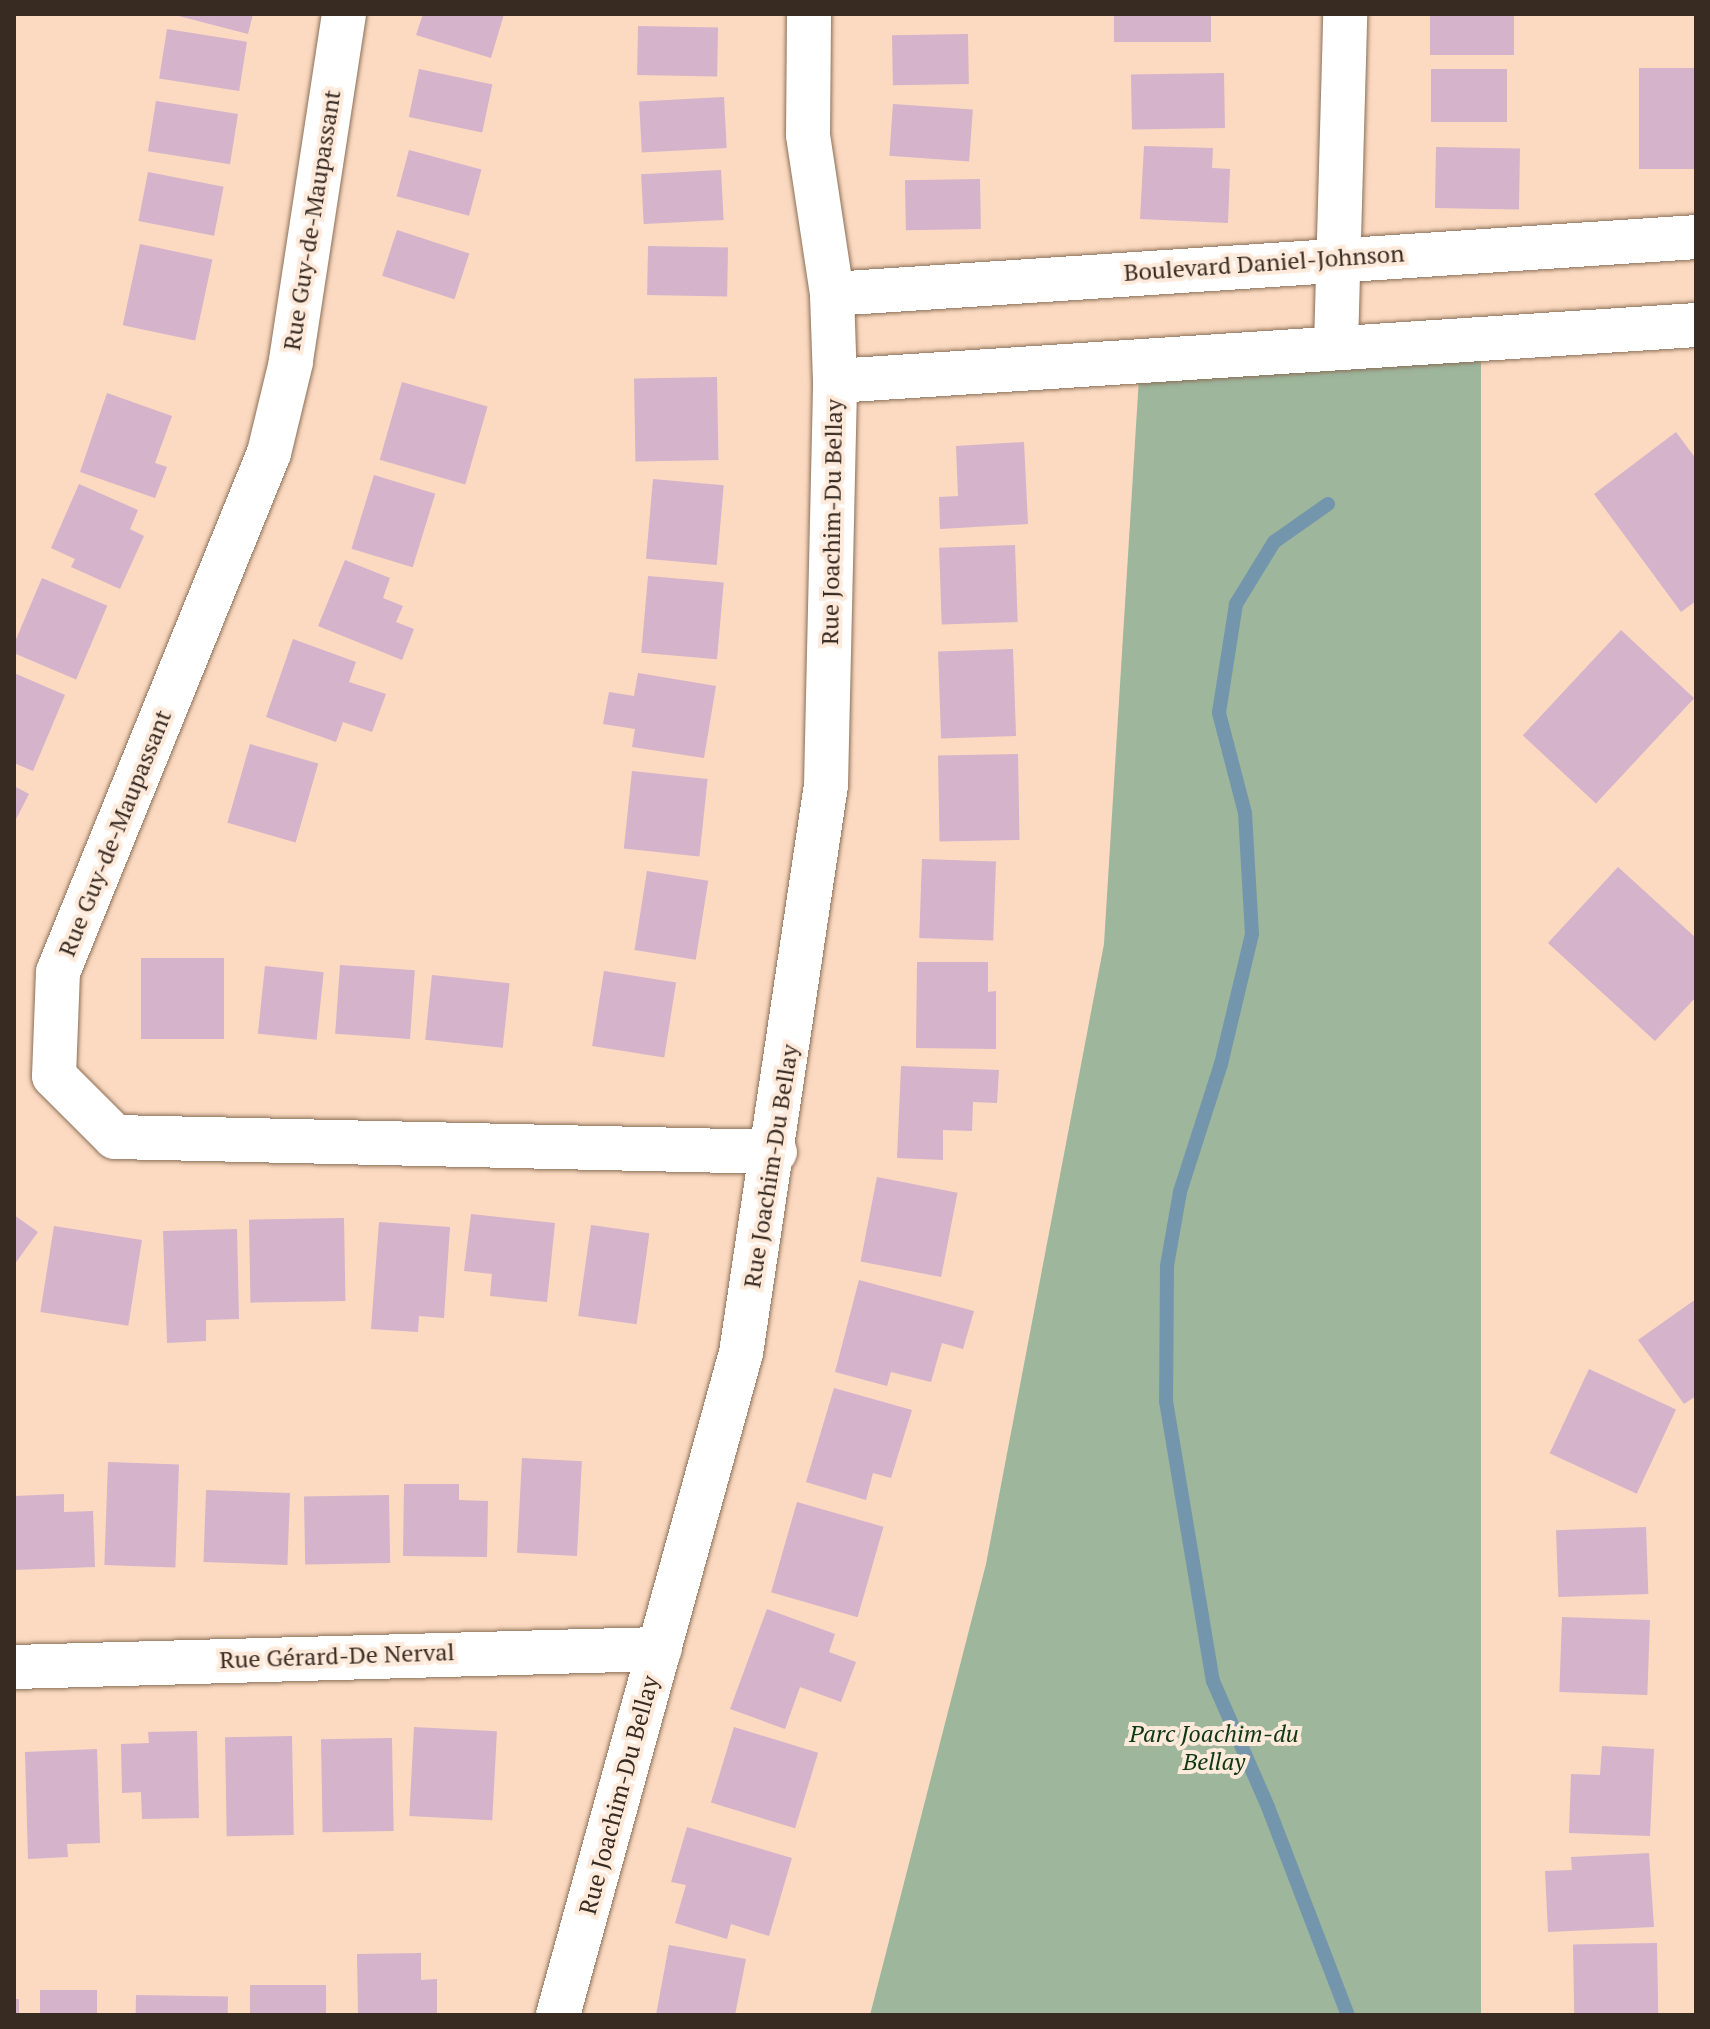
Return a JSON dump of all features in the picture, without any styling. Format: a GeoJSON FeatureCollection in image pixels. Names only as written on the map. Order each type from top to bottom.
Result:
{"type":"FeatureCollection","features":[{"type":"Feature","properties":{"kind":"street","name":"Rue Guy-de-Maupassant"},"geometry":{"type":"LineString","coordinates":[[344,14],[291,362],[269,453],[58,972],[54,1076],[115,1137],[775,1152]]}},
{"type":"Feature","properties":{"kind":"street"},"geometry":{"type":"LineString","coordinates":[[809,14],[808,135],[832,294]]}},
{"type":"Feature","properties":{"kind":"street"},"geometry":{"type":"LineString","coordinates":[[1336,346],[1345,14]]}},
{"type":"Feature","properties":{"kind":"street","name":"Boulevard Daniel-Johnson"},"geometry":{"type":"LineString","coordinates":[[832,294],[1336,258],[1696,237]]}},
{"type":"Feature","properties":{"kind":"street","name":"Rue Joachim-Du Bellay"},"geometry":{"type":"LineString","coordinates":[[558,2015],[741,1353],[775,1152],[826,785],[835,381],[832,294]]}},
{"type":"Feature","properties":{"kind":"street"},"geometry":{"type":"LineString","coordinates":[[835,381],[1336,346],[1696,325]]}},
{"type":"Feature","properties":{"kind":"street","name":"Rue Gérard-De Nerval"},"geometry":{"type":"LineString","coordinates":[[14,1667],[660,1649]]}},
{"type":"Feature","properties":{"kind":"green space","name":"Parc Joachim-du Bellay"},"geometry":{"type":"Polygon","coordinates":[[[1481,339],[1481,2015],[870,2015],[986,1564],[1104,944],[1140,361],[1481,339]]]}},
{"type":"Feature","properties":{"kind":"building"},"geometry":{"type":"Polygon","coordinates":[[[171,14],[253,14],[248,34],[171,14]]]}},
{"type":"Feature","properties":{"kind":"building"},"geometry":{"type":"Polygon","coordinates":[[[423,14],[504,14],[491,58],[416,35],[423,14]]]}},
{"type":"Feature","properties":{"kind":"building"},"geometry":{"type":"Polygon","coordinates":[[[1114,14],[1211,14],[1211,42],[1114,42],[1114,14]]]}},
{"type":"Feature","properties":{"kind":"building"},"geometry":{"type":"Polygon","coordinates":[[[1430,14],[1514,14],[1514,55],[1430,55],[1430,14]]]}},
{"type":"Feature","properties":{"kind":"building"},"geometry":{"type":"Polygon","coordinates":[[[638,26],[718,27],[717,76],[637,75],[638,26]]]}},
{"type":"Feature","properties":{"kind":"building"},"geometry":{"type":"Polygon","coordinates":[[[167,29],[247,42],[239,91],[159,78],[167,29]]]}},
{"type":"Feature","properties":{"kind":"building"},"geometry":{"type":"Polygon","coordinates":[[[968,34],[969,84],[893,85],[892,35],[968,34]]]}},
{"type":"Feature","properties":{"kind":"building"},"geometry":{"type":"Polygon","coordinates":[[[1639,68],[1696,68],[1696,169],[1639,169],[1639,68]]]}},
{"type":"Feature","properties":{"kind":"building"},"geometry":{"type":"Polygon","coordinates":[[[419,69],[492,85],[482,133],[409,117],[419,69]]]}},
{"type":"Feature","properties":{"kind":"building"},"geometry":{"type":"Polygon","coordinates":[[[1431,69],[1507,69],[1507,122],[1431,122],[1431,69]]]}},
{"type":"Feature","properties":{"kind":"building"},"geometry":{"type":"Polygon","coordinates":[[[1224,73],[1225,128],[1132,130],[1131,75],[1224,73]]]}},
{"type":"Feature","properties":{"kind":"building"},"geometry":{"type":"Polygon","coordinates":[[[724,97],[727,148],[642,152],[639,101],[724,97]]]}},
{"type":"Feature","properties":{"kind":"building"},"geometry":{"type":"Polygon","coordinates":[[[156,101],[238,114],[230,164],[148,151],[156,101]]]}},
{"type":"Feature","properties":{"kind":"building"},"geometry":{"type":"Polygon","coordinates":[[[893,104],[973,110],[969,161],[889,156],[893,104]]]}},
{"type":"Feature","properties":{"kind":"building"},"geometry":{"type":"Polygon","coordinates":[[[1144,146],[1213,148],[1212,168],[1230,169],[1228,223],[1140,219],[1144,146]]]}},
{"type":"Feature","properties":{"kind":"building"},"geometry":{"type":"Polygon","coordinates":[[[1436,147],[1520,148],[1519,209],[1435,208],[1436,147]]]}},
{"type":"Feature","properties":{"kind":"building"},"geometry":{"type":"Polygon","coordinates":[[[409,150],[481,169],[469,216],[397,196],[409,150]]]}},
{"type":"Feature","properties":{"kind":"building"},"geometry":{"type":"Polygon","coordinates":[[[721,170],[724,220],[644,224],[641,174],[721,170]]]}},
{"type":"Feature","properties":{"kind":"building"},"geometry":{"type":"Polygon","coordinates":[[[148,172],[224,187],[214,236],[138,221],[148,172]]]}},
{"type":"Feature","properties":{"kind":"building"},"geometry":{"type":"Polygon","coordinates":[[[980,179],[981,229],[906,230],[905,180],[980,179]]]}},
{"type":"Feature","properties":{"kind":"building"},"geometry":{"type":"Polygon","coordinates":[[[397,230],[469,253],[454,299],[382,276],[397,230]]]}},
{"type":"Feature","properties":{"kind":"building"},"geometry":{"type":"Polygon","coordinates":[[[140,244],[212,259],[195,341],[123,325],[140,244]]]}},
{"type":"Feature","properties":{"kind":"building"},"geometry":{"type":"Polygon","coordinates":[[[648,246],[728,247],[727,296],[647,295],[648,246]]]}},
{"type":"Feature","properties":{"kind":"building"},"geometry":{"type":"Polygon","coordinates":[[[717,377],[718,460],[635,461],[634,378],[717,377]]]}},
{"type":"Feature","properties":{"kind":"building"},"geometry":{"type":"Polygon","coordinates":[[[402,382],[488,407],[465,484],[380,460],[402,382]]]}},
{"type":"Feature","properties":{"kind":"building"},"geometry":{"type":"Polygon","coordinates":[[[107,393],[172,416],[155,463],[167,467],[155,498],[80,472],[107,393]]]}},
{"type":"Feature","properties":{"kind":"building"},"geometry":{"type":"Polygon","coordinates":[[[1676,432],[1696,459],[1696,601],[1681,612],[1594,494],[1676,432]]]}},
{"type":"Feature","properties":{"kind":"building"},"geometry":{"type":"Polygon","coordinates":[[[1024,442],[1028,524],[940,529],[939,497],[958,496],[956,446],[1024,442]]]}},
{"type":"Feature","properties":{"kind":"building"},"geometry":{"type":"Polygon","coordinates":[[[374,475],[435,494],[413,567],[351,549],[374,475]]]}},
{"type":"Feature","properties":{"kind":"building"},"geometry":{"type":"Polygon","coordinates":[[[653,479],[724,485],[717,565],[646,559],[653,479]]]}},
{"type":"Feature","properties":{"kind":"building"},"geometry":{"type":"Polygon","coordinates":[[[79,484],[138,510],[130,529],[144,536],[120,589],[71,567],[75,559],[51,548],[79,484]]]}},
{"type":"Feature","properties":{"kind":"building"},"geometry":{"type":"Polygon","coordinates":[[[1015,545],[1018,622],[942,625],[939,548],[1015,545]]]}},
{"type":"Feature","properties":{"kind":"building"},"geometry":{"type":"Polygon","coordinates":[[[345,560],[390,578],[383,598],[403,606],[396,622],[414,629],[402,660],[318,626],[345,560]]]}},
{"type":"Feature","properties":{"kind":"building"},"geometry":{"type":"Polygon","coordinates":[[[648,576],[724,583],[717,659],[641,653],[648,576]]]}},
{"type":"Feature","properties":{"kind":"building"},"geometry":{"type":"Polygon","coordinates":[[[42,578],[107,606],[76,679],[14,653],[14,644],[42,578]]]}},
{"type":"Feature","properties":{"kind":"building"},"geometry":{"type":"Polygon","coordinates":[[[1621,630],[1694,698],[1596,804],[1523,735],[1621,630]]]}},
{"type":"Feature","properties":{"kind":"building"},"geometry":{"type":"Polygon","coordinates":[[[293,639],[356,662],[349,682],[386,694],[372,732],[343,722],[336,742],[266,717],[293,639]]]}},
{"type":"Feature","properties":{"kind":"building"},"geometry":{"type":"Polygon","coordinates":[[[1013,649],[1016,736],[941,739],[938,652],[1013,649]]]}},
{"type":"Feature","properties":{"kind":"building"},"geometry":{"type":"Polygon","coordinates":[[[14,673],[65,695],[33,771],[14,763],[14,673]]]}},
{"type":"Feature","properties":{"kind":"building"},"geometry":{"type":"Polygon","coordinates":[[[638,673],[716,686],[704,758],[632,747],[635,729],[603,724],[609,692],[634,696],[638,673]]]}},
{"type":"Feature","properties":{"kind":"building"},"geometry":{"type":"Polygon","coordinates":[[[250,744],[318,764],[296,842],[227,823],[250,744]]]}},
{"type":"Feature","properties":{"kind":"building"},"geometry":{"type":"Polygon","coordinates":[[[1018,754],[1020,840],[940,841],[938,755],[1018,754]]]}},
{"type":"Feature","properties":{"kind":"building"},"geometry":{"type":"Polygon","coordinates":[[[632,771],[708,779],[699,857],[624,849],[632,771]]]}},
{"type":"Feature","properties":{"kind":"building"},"geometry":{"type":"Polygon","coordinates":[[[14,786],[29,794],[14,823],[14,786]]]}},
{"type":"Feature","properties":{"kind":"building"},"geometry":{"type":"Polygon","coordinates":[[[922,859],[996,862],[993,941],[919,938],[922,859]]]}},
{"type":"Feature","properties":{"kind":"building"},"geometry":{"type":"Polygon","coordinates":[[[1618,867],[1696,938],[1696,997],[1655,1041],[1548,943],[1618,867]]]}},
{"type":"Feature","properties":{"kind":"building"},"geometry":{"type":"Polygon","coordinates":[[[647,871],[708,881],[696,960],[634,950],[647,871]]]}},
{"type":"Feature","properties":{"kind":"building"},"geometry":{"type":"Polygon","coordinates":[[[141,958],[224,958],[224,1039],[141,1039],[141,958]]]}},
{"type":"Feature","properties":{"kind":"building"},"geometry":{"type":"Polygon","coordinates":[[[917,962],[988,962],[988,992],[996,991],[996,1049],[916,1048],[917,962]]]}},
{"type":"Feature","properties":{"kind":"building"},"geometry":{"type":"Polygon","coordinates":[[[340,965],[415,970],[410,1039],[335,1034],[340,965]]]}},
{"type":"Feature","properties":{"kind":"building"},"geometry":{"type":"Polygon","coordinates":[[[265,966],[324,972],[317,1040],[258,1034],[265,966]]]}},
{"type":"Feature","properties":{"kind":"building"},"geometry":{"type":"Polygon","coordinates":[[[604,971],[676,982],[664,1057],[592,1046],[604,971]]]}},
{"type":"Feature","properties":{"kind":"building"},"geometry":{"type":"Polygon","coordinates":[[[432,975],[510,983],[503,1048],[425,1040],[432,975]]]}},
{"type":"Feature","properties":{"kind":"building"},"geometry":{"type":"Polygon","coordinates":[[[901,1066],[999,1070],[997,1103],[973,1102],[972,1131],[943,1130],[943,1160],[897,1158],[901,1066]]]}},
{"type":"Feature","properties":{"kind":"building"},"geometry":{"type":"Polygon","coordinates":[[[877,1177],[957,1193],[941,1277],[861,1261],[877,1177]]]}},
{"type":"Feature","properties":{"kind":"building"},"geometry":{"type":"Polygon","coordinates":[[[471,1214],[555,1223],[547,1302],[490,1296],[492,1274],[464,1271],[471,1214]]]}},
{"type":"Feature","properties":{"kind":"building"},"geometry":{"type":"Polygon","coordinates":[[[14,1215],[38,1232],[14,1265],[14,1215]]]}},
{"type":"Feature","properties":{"kind":"building"},"geometry":{"type":"Polygon","coordinates":[[[344,1218],[345,1301],[250,1303],[249,1220],[344,1218]]]}},
{"type":"Feature","properties":{"kind":"building"},"geometry":{"type":"Polygon","coordinates":[[[379,1222],[450,1227],[444,1318],[419,1316],[418,1332],[371,1329],[379,1222]]]}},
{"type":"Feature","properties":{"kind":"building"},"geometry":{"type":"Polygon","coordinates":[[[591,1225],[649,1233],[637,1324],[578,1316],[591,1225]]]}},
{"type":"Feature","properties":{"kind":"building"},"geometry":{"type":"Polygon","coordinates":[[[54,1226],[142,1240],[128,1326],[40,1312],[54,1226]]]}},
{"type":"Feature","properties":{"kind":"building"},"geometry":{"type":"Polygon","coordinates":[[[237,1229],[239,1319],[206,1320],[206,1341],[167,1343],[163,1231],[237,1229]]]}},
{"type":"Feature","properties":{"kind":"building"},"geometry":{"type":"Polygon","coordinates":[[[859,1280],[974,1311],[963,1349],[942,1343],[931,1382],[891,1372],[887,1386],[835,1372],[859,1280]]]}},
{"type":"Feature","properties":{"kind":"building"},"geometry":{"type":"Polygon","coordinates":[[[1696,1299],[1696,1396],[1684,1404],[1638,1340],[1696,1299]]]}},
{"type":"Feature","properties":{"kind":"building"},"geometry":{"type":"Polygon","coordinates":[[[1589,1369],[1676,1410],[1637,1494],[1550,1453],[1589,1369]]]}},
{"type":"Feature","properties":{"kind":"building"},"geometry":{"type":"Polygon","coordinates":[[[834,1388],[912,1410],[891,1478],[873,1473],[866,1500],[806,1482],[834,1388]]]}},
{"type":"Feature","properties":{"kind":"building"},"geometry":{"type":"Polygon","coordinates":[[[522,1458],[582,1461],[577,1556],[517,1553],[522,1458]]]}},
{"type":"Feature","properties":{"kind":"building"},"geometry":{"type":"Polygon","coordinates":[[[108,1462],[179,1464],[175,1567],[104,1565],[108,1462]]]}},
{"type":"Feature","properties":{"kind":"building"},"geometry":{"type":"Polygon","coordinates":[[[404,1484],[459,1484],[459,1500],[488,1501],[487,1557],[403,1556],[404,1484]]]}},
{"type":"Feature","properties":{"kind":"building"},"geometry":{"type":"Polygon","coordinates":[[[206,1490],[290,1493],[287,1565],[203,1562],[206,1490]]]}},
{"type":"Feature","properties":{"kind":"building"},"geometry":{"type":"Polygon","coordinates":[[[64,1494],[64,1512],[93,1511],[95,1567],[14,1570],[14,1496],[64,1494]]]}},
{"type":"Feature","properties":{"kind":"building"},"geometry":{"type":"Polygon","coordinates":[[[389,1495],[390,1563],[305,1564],[304,1496],[389,1495]]]}},
{"type":"Feature","properties":{"kind":"building"},"geometry":{"type":"Polygon","coordinates":[[[797,1502],[884,1527],[858,1617],[771,1592],[797,1502]]]}},
{"type":"Feature","properties":{"kind":"building"},"geometry":{"type":"Polygon","coordinates":[[[1646,1527],[1648,1594],[1558,1597],[1556,1530],[1646,1527]]]}},
{"type":"Feature","properties":{"kind":"building"},"geometry":{"type":"Polygon","coordinates":[[[767,1609],[835,1634],[829,1652],[856,1662],[841,1702],[800,1687],[785,1729],[730,1709],[767,1609]]]}},
{"type":"Feature","properties":{"kind":"building"},"geometry":{"type":"Polygon","coordinates":[[[1562,1617],[1650,1620],[1647,1695],[1559,1692],[1562,1617]]]}},
{"type":"Feature","properties":{"kind":"building"},"geometry":{"type":"Polygon","coordinates":[[[414,1727],[497,1731],[492,1820],[409,1816],[414,1727]]]}},
{"type":"Feature","properties":{"kind":"building"},"geometry":{"type":"Polygon","coordinates":[[[734,1727],[818,1753],[795,1828],[711,1803],[734,1727]]]}},
{"type":"Feature","properties":{"kind":"building"},"geometry":{"type":"Polygon","coordinates":[[[197,1731],[199,1818],[142,1819],[141,1792],[122,1793],[121,1744],[149,1743],[148,1732],[197,1731]]]}},
{"type":"Feature","properties":{"kind":"building"},"geometry":{"type":"Polygon","coordinates":[[[292,1736],[294,1835],[227,1836],[225,1737],[292,1736]]]}},
{"type":"Feature","properties":{"kind":"building"},"geometry":{"type":"Polygon","coordinates":[[[392,1738],[394,1831],[323,1832],[321,1739],[392,1738]]]}},
{"type":"Feature","properties":{"kind":"building"},"geometry":{"type":"Polygon","coordinates":[[[1602,1746],[1654,1749],[1650,1836],[1569,1833],[1571,1774],[1600,1775],[1602,1746]]]}},
{"type":"Feature","properties":{"kind":"building"},"geometry":{"type":"Polygon","coordinates":[[[97,1749],[100,1843],[67,1844],[68,1857],[28,1859],[25,1752],[97,1749]]]}},
{"type":"Feature","properties":{"kind":"building"},"geometry":{"type":"Polygon","coordinates":[[[687,1827],[792,1858],[769,1936],[731,1924],[727,1939],[675,1923],[686,1885],[671,1882],[687,1827]]]}},
{"type":"Feature","properties":{"kind":"building"},"geometry":{"type":"Polygon","coordinates":[[[1649,1853],[1654,1927],[1548,1932],[1545,1871],[1572,1870],[1571,1857],[1649,1853]]]}},
{"type":"Feature","properties":{"kind":"building"},"geometry":{"type":"Polygon","coordinates":[[[1657,1943],[1658,2015],[1574,2015],[1573,1944],[1657,1943]]]}},
{"type":"Feature","properties":{"kind":"building"},"geometry":{"type":"Polygon","coordinates":[[[669,1945],[746,1959],[735,2015],[656,2015],[669,1945]]]}},
{"type":"Feature","properties":{"kind":"building"},"geometry":{"type":"Polygon","coordinates":[[[421,1953],[421,1980],[437,1979],[437,2015],[358,2015],[357,1954],[421,1953]]]}},
{"type":"Feature","properties":{"kind":"building"},"geometry":{"type":"Polygon","coordinates":[[[250,1985],[326,1985],[326,2015],[250,2015],[250,1985]]]}},
{"type":"Feature","properties":{"kind":"building"},"geometry":{"type":"Polygon","coordinates":[[[40,1990],[97,1990],[97,2015],[40,2015],[40,1990]]]}},
{"type":"Feature","properties":{"kind":"building"},"geometry":{"type":"Polygon","coordinates":[[[136,1995],[228,1997],[228,2015],[136,2015],[136,1995]]]}},
{"type":"Feature","properties":{"kind":"building"},"geometry":{"type":"Polygon","coordinates":[[[14,1999],[19,1999],[19,2015],[14,2015],[14,1999]]]}},
{"type":"Feature","properties":{"kind":"waterway"},"geometry":{"type":"LineString","coordinates":[[1328,504],[1274,542],[1236,604],[1219,713],[1245,813],[1252,934],[1221,1064],[1180,1192],[1167,1266],[1166,1401],[1213,1681],[1268,1807],[1348,2015]]}}]}
